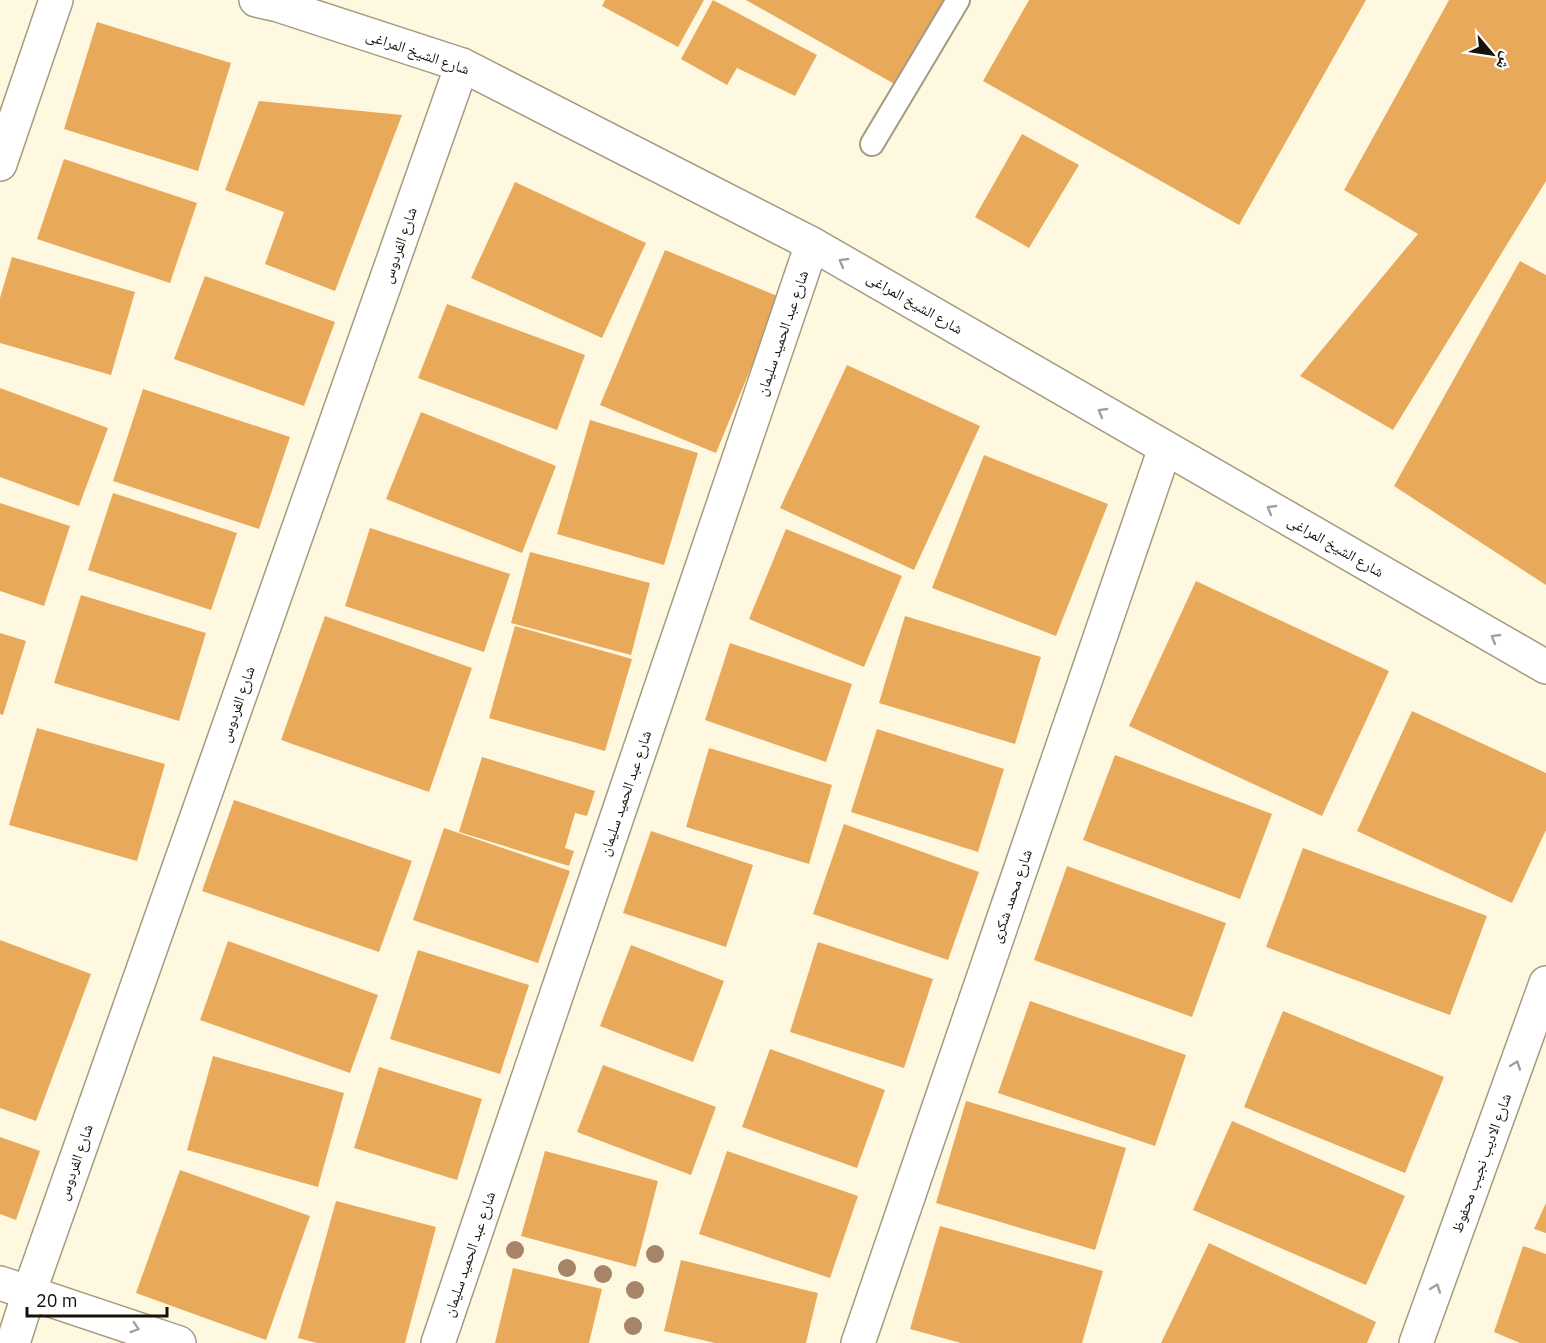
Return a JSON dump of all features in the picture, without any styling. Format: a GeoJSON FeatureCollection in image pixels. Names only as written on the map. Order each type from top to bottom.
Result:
{"type":"FeatureCollection","features":[{"type":"Feature","properties":{"kind":"street"},"geometry":{"type":"LineString","coordinates":[[0,164],[56,0]]}},
{"type":"Feature","properties":{"kind":"street","name":"شارع الشيخ المراغى"},"geometry":{"type":"LineString","coordinates":[[256,0],[278,5],[462,65],[812,244],[1546,667]]}},
{"type":"Feature","properties":{"kind":"street","name":"شارع الفردوس"},"geometry":{"type":"LineString","coordinates":[[13,1343],[14,1288],[462,65]]}},
{"type":"Feature","properties":{"kind":"street","name":"شارع عبد الحميد سليمان"},"geometry":{"type":"LineString","coordinates":[[438,1343],[812,244]]}},
{"type":"Feature","properties":{"kind":"street","name":"شارع محمد شكرى"},"geometry":{"type":"LineString","coordinates":[[858,1343],[1165,448]]}},
{"type":"Feature","properties":{"kind":"street","name":"شارع الاديب نجيب محفوظ"},"geometry":{"type":"LineString","coordinates":[[1416,1343],[1546,983]]}},
{"type":"Feature","properties":{"kind":"street"},"geometry":{"type":"LineString","coordinates":[[14,1288],[179,1343]]}},
{"type":"Feature","properties":{"kind":"lane"},"geometry":{"type":"LineString","coordinates":[[872,144],[958,0]]}},
{"type":"Feature","properties":{"kind":"building"},"geometry":{"type":"Polygon","coordinates":[[[605,0],[704,0],[678,47],[602,6],[605,0]]]}},
{"type":"Feature","properties":{"kind":"building"},"geometry":{"type":"Polygon","coordinates":[[[713,0],[817,55],[795,96],[737,68],[727,85],[681,59],[713,0]]]}},
{"type":"Feature","properties":{"kind":"building"},"geometry":{"type":"Polygon","coordinates":[[[746,0],[946,0],[898,86],[746,0]]]}},
{"type":"Feature","properties":{"kind":"building"},"geometry":{"type":"Polygon","coordinates":[[[1029,0],[1366,0],[1239,225],[983,81],[1029,0]]]}},
{"type":"Feature","properties":{"kind":"building"},"geometry":{"type":"Polygon","coordinates":[[[1449,0],[1546,0],[1546,181],[1393,430],[1300,376],[1418,234],[1344,190],[1449,0]]]}},
{"type":"Feature","properties":{"kind":"building"},"geometry":{"type":"Polygon","coordinates":[[[97,22],[231,63],[198,171],[64,129],[97,22]]]}},
{"type":"Feature","properties":{"kind":"building"},"geometry":{"type":"Polygon","coordinates":[[[259,101],[402,115],[335,291],[265,264],[284,212],[225,190],[259,101]]]}},
{"type":"Feature","properties":{"kind":"building"},"geometry":{"type":"Polygon","coordinates":[[[1022,134],[1079,165],[1029,248],[975,217],[1022,134]]]}},
{"type":"Feature","properties":{"kind":"building"},"geometry":{"type":"Polygon","coordinates":[[[64,159],[197,203],[170,283],[37,239],[64,159]]]}},
{"type":"Feature","properties":{"kind":"building"},"geometry":{"type":"Polygon","coordinates":[[[515,182],[646,243],[602,338],[471,278],[515,182]]]}},
{"type":"Feature","properties":{"kind":"building"},"geometry":{"type":"Polygon","coordinates":[[[665,250],[780,297],[716,453],[600,405],[665,250]]]}},
{"type":"Feature","properties":{"kind":"building"},"geometry":{"type":"Polygon","coordinates":[[[12,257],[135,292],[111,375],[0,343],[0,298],[12,257]]]}},
{"type":"Feature","properties":{"kind":"building"},"geometry":{"type":"Polygon","coordinates":[[[1520,261],[1546,275],[1546,585],[1394,486],[1520,261]]]}},
{"type":"Feature","properties":{"kind":"building"},"geometry":{"type":"Polygon","coordinates":[[[205,276],[335,322],[304,406],[174,359],[205,276]]]}},
{"type":"Feature","properties":{"kind":"building"},"geometry":{"type":"Polygon","coordinates":[[[447,304],[585,355],[557,430],[418,378],[447,304]]]}},
{"type":"Feature","properties":{"kind":"building"},"geometry":{"type":"Polygon","coordinates":[[[847,365],[980,426],[914,570],[780,508],[847,365]]]}},
{"type":"Feature","properties":{"kind":"building"},"geometry":{"type":"Polygon","coordinates":[[[0,388],[108,428],[79,506],[0,477],[0,388]]]}},
{"type":"Feature","properties":{"kind":"building"},"geometry":{"type":"Polygon","coordinates":[[[143,389],[290,437],[259,529],[113,481],[143,389]]]}},
{"type":"Feature","properties":{"kind":"building"},"geometry":{"type":"Polygon","coordinates":[[[421,412],[556,466],[522,553],[386,499],[421,412]]]}},
{"type":"Feature","properties":{"kind":"building"},"geometry":{"type":"Polygon","coordinates":[[[590,420],[698,453],[664,565],[557,534],[590,420]]]}},
{"type":"Feature","properties":{"kind":"building"},"geometry":{"type":"Polygon","coordinates":[[[984,455],[1108,504],[1056,636],[932,588],[984,455]]]}},
{"type":"Feature","properties":{"kind":"building"},"geometry":{"type":"Polygon","coordinates":[[[113,493],[237,533],[211,610],[88,570],[113,493]]]}},
{"type":"Feature","properties":{"kind":"building"},"geometry":{"type":"Polygon","coordinates":[[[0,503],[70,526],[44,606],[0,591],[0,503]]]}},
{"type":"Feature","properties":{"kind":"building"},"geometry":{"type":"Polygon","coordinates":[[[370,528],[510,574],[484,652],[345,606],[370,528]]]}},
{"type":"Feature","properties":{"kind":"building"},"geometry":{"type":"Polygon","coordinates":[[[786,529],[902,576],[864,667],[749,619],[786,529]]]}},
{"type":"Feature","properties":{"kind":"building"},"geometry":{"type":"Polygon","coordinates":[[[530,552],[650,583],[631,655],[511,623],[530,552]]]}},
{"type":"Feature","properties":{"kind":"building"},"geometry":{"type":"Polygon","coordinates":[[[1196,581],[1389,671],[1322,816],[1129,726],[1196,581]]]}},
{"type":"Feature","properties":{"kind":"building"},"geometry":{"type":"Polygon","coordinates":[[[81,595],[206,633],[179,721],[54,683],[81,595]]]}},
{"type":"Feature","properties":{"kind":"building"},"geometry":{"type":"Polygon","coordinates":[[[325,616],[472,668],[429,792],[281,740],[325,616]]]}},
{"type":"Feature","properties":{"kind":"building"},"geometry":{"type":"Polygon","coordinates":[[[905,616],[1041,657],[1015,744],[879,703],[905,616]]]}},
{"type":"Feature","properties":{"kind":"building"},"geometry":{"type":"Polygon","coordinates":[[[515,626],[632,659],[605,751],[489,718],[515,626]]]}},
{"type":"Feature","properties":{"kind":"building"},"geometry":{"type":"Polygon","coordinates":[[[0,633],[26,641],[3,715],[0,714],[0,633]]]}},
{"type":"Feature","properties":{"kind":"building"},"geometry":{"type":"Polygon","coordinates":[[[730,643],[852,684],[826,762],[705,720],[730,643]]]}},
{"type":"Feature","properties":{"kind":"building"},"geometry":{"type":"Polygon","coordinates":[[[1412,711],[1546,773],[1546,830],[1512,903],[1357,831],[1412,711]]]}},
{"type":"Feature","properties":{"kind":"building"},"geometry":{"type":"Polygon","coordinates":[[[37,728],[165,764],[137,861],[9,825],[37,728]]]}},
{"type":"Feature","properties":{"kind":"building"},"geometry":{"type":"Polygon","coordinates":[[[877,729],[1004,769],[978,852],[851,812],[877,729]]]}},
{"type":"Feature","properties":{"kind":"building"},"geometry":{"type":"Polygon","coordinates":[[[709,748],[832,785],[809,864],[686,827],[709,748]]]}},
{"type":"Feature","properties":{"kind":"building"},"geometry":{"type":"Polygon","coordinates":[[[1115,755],[1272,814],[1240,899],[1083,840],[1115,755]]]}},
{"type":"Feature","properties":{"kind":"building"},"geometry":{"type":"Polygon","coordinates":[[[482,757],[595,791],[587,816],[575,813],[565,848],[574,851],[569,866],[459,832],[482,757]]]}},
{"type":"Feature","properties":{"kind":"building"},"geometry":{"type":"Polygon","coordinates":[[[234,800],[412,861],[379,952],[202,891],[234,800]]]}},
{"type":"Feature","properties":{"kind":"building"},"geometry":{"type":"Polygon","coordinates":[[[844,824],[979,872],[948,960],[813,914],[844,824]]]}},
{"type":"Feature","properties":{"kind":"building"},"geometry":{"type":"Polygon","coordinates":[[[444,828],[570,871],[538,963],[413,920],[444,828]]]}},
{"type":"Feature","properties":{"kind":"building"},"geometry":{"type":"Polygon","coordinates":[[[651,831],[753,865],[726,947],[623,913],[651,831]]]}},
{"type":"Feature","properties":{"kind":"building"},"geometry":{"type":"Polygon","coordinates":[[[1303,848],[1487,916],[1450,1015],[1266,947],[1303,848]]]}},
{"type":"Feature","properties":{"kind":"building"},"geometry":{"type":"Polygon","coordinates":[[[1067,866],[1226,923],[1192,1017],[1034,960],[1067,866]]]}},
{"type":"Feature","properties":{"kind":"building"},"geometry":{"type":"Polygon","coordinates":[[[0,940],[91,974],[36,1121],[0,1108],[0,940]]]}},
{"type":"Feature","properties":{"kind":"building"},"geometry":{"type":"Polygon","coordinates":[[[228,941],[378,995],[350,1073],[200,1020],[228,941]]]}},
{"type":"Feature","properties":{"kind":"building"},"geometry":{"type":"Polygon","coordinates":[[[818,942],[933,979],[904,1068],[790,1032],[818,942]]]}},
{"type":"Feature","properties":{"kind":"building"},"geometry":{"type":"Polygon","coordinates":[[[631,945],[724,981],[693,1062],[600,1026],[631,945]]]}},
{"type":"Feature","properties":{"kind":"building"},"geometry":{"type":"Polygon","coordinates":[[[418,950],[529,985],[500,1074],[390,1039],[418,950]]]}},
{"type":"Feature","properties":{"kind":"building"},"geometry":{"type":"Polygon","coordinates":[[[1030,1001],[1186,1055],[1155,1146],[998,1093],[1030,1001]]]}},
{"type":"Feature","properties":{"kind":"building"},"geometry":{"type":"Polygon","coordinates":[[[1283,1011],[1444,1077],[1405,1173],[1244,1107],[1283,1011]]]}},
{"type":"Feature","properties":{"kind":"building"},"geometry":{"type":"Polygon","coordinates":[[[770,1049],[885,1090],[857,1168],[742,1127],[770,1049]]]}},
{"type":"Feature","properties":{"kind":"building"},"geometry":{"type":"Polygon","coordinates":[[[213,1056],[344,1093],[318,1187],[187,1150],[213,1056]]]}},
{"type":"Feature","properties":{"kind":"building"},"geometry":{"type":"Polygon","coordinates":[[[603,1065],[716,1107],[691,1175],[577,1132],[603,1065]]]}},
{"type":"Feature","properties":{"kind":"building"},"geometry":{"type":"Polygon","coordinates":[[[379,1067],[482,1099],[457,1180],[354,1148],[379,1067]]]}},
{"type":"Feature","properties":{"kind":"building"},"geometry":{"type":"Polygon","coordinates":[[[966,1101],[1126,1148],[1095,1250],[936,1203],[966,1101]]]}},
{"type":"Feature","properties":{"kind":"building"},"geometry":{"type":"Polygon","coordinates":[[[1232,1121],[1405,1196],[1366,1285],[1193,1210],[1232,1121]]]}},
{"type":"Feature","properties":{"kind":"building"},"geometry":{"type":"Polygon","coordinates":[[[0,1137],[40,1151],[16,1220],[0,1214],[0,1137]]]}},
{"type":"Feature","properties":{"kind":"building"},"geometry":{"type":"Polygon","coordinates":[[[545,1151],[658,1181],[636,1267],[521,1236],[545,1151]]]}},
{"type":"Feature","properties":{"kind":"building"},"geometry":{"type":"Polygon","coordinates":[[[727,1151],[858,1196],[830,1278],[699,1234],[727,1151]]]}},
{"type":"Feature","properties":{"kind":"building"},"geometry":{"type":"Polygon","coordinates":[[[180,1170],[310,1216],[266,1340],[136,1293],[180,1170]]]}},
{"type":"Feature","properties":{"kind":"building"},"geometry":{"type":"Polygon","coordinates":[[[336,1201],[436,1227],[405,1343],[317,1343],[298,1338],[336,1201]]]}},
{"type":"Feature","properties":{"kind":"building"},"geometry":{"type":"Polygon","coordinates":[[[1546,1203],[1546,1233],[1534,1229],[1546,1203]]]}},
{"type":"Feature","properties":{"kind":"building"},"geometry":{"type":"Polygon","coordinates":[[[940,1226],[1103,1271],[1082,1343],[961,1343],[910,1329],[940,1226]]]}},
{"type":"Feature","properties":{"kind":"building"},"geometry":{"type":"Polygon","coordinates":[[[1209,1243],[1376,1322],[1367,1343],[1161,1343],[1209,1243]]]}},
{"type":"Feature","properties":{"kind":"building"},"geometry":{"type":"Polygon","coordinates":[[[1523,1246],[1546,1254],[1546,1343],[1520,1343],[1494,1332],[1523,1246]]]}},
{"type":"Feature","properties":{"kind":"building"},"geometry":{"type":"Polygon","coordinates":[[[681,1260],[818,1293],[806,1343],[715,1343],[664,1331],[681,1260]]]}},
{"type":"Feature","properties":{"kind":"building"},"geometry":{"type":"Polygon","coordinates":[[[513,1268],[602,1289],[589,1343],[495,1343],[513,1268]]]}}]}
